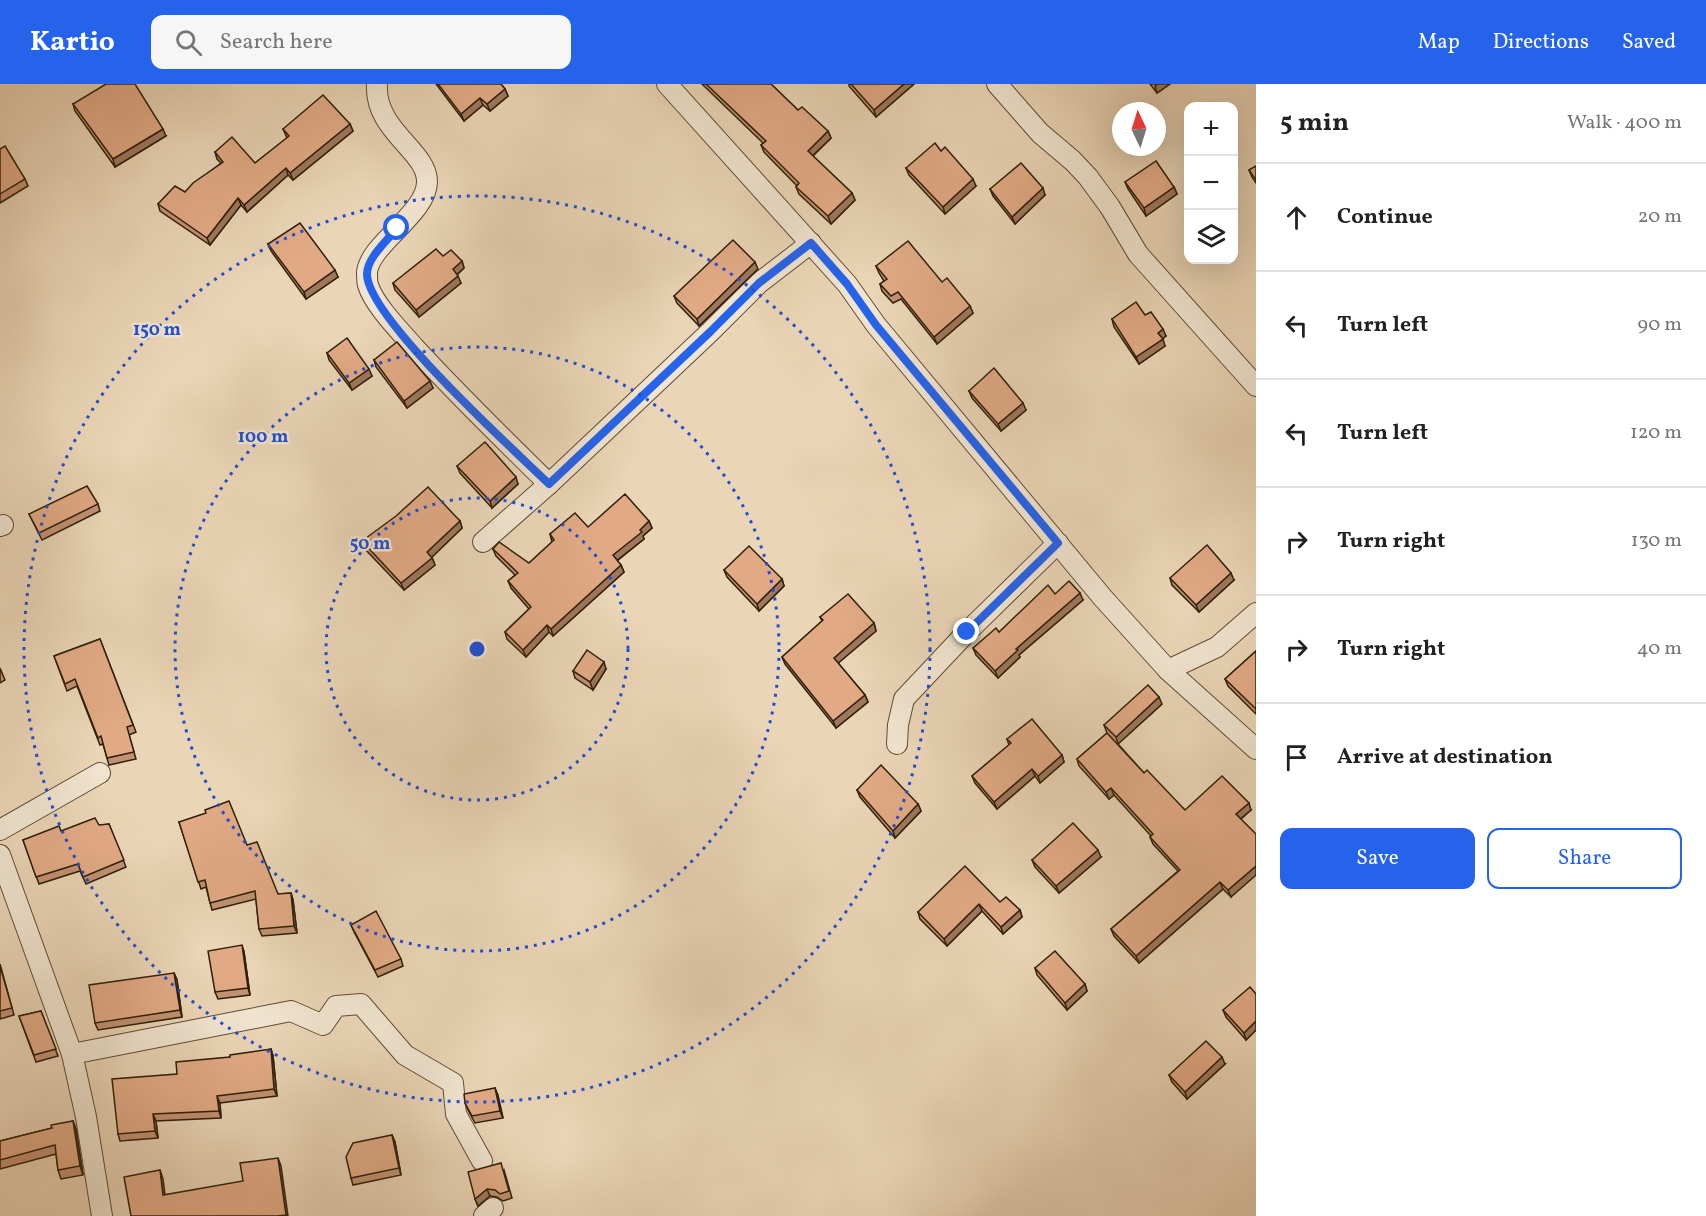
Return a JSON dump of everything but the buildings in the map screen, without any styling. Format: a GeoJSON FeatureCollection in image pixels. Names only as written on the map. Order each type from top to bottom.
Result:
{"type":"FeatureCollection","features":[{"type":"Feature","properties":{"kind":"street"},"geometry":{"type":"LineString","coordinates":[[377,84],[379,106],[385,120],[425,168],[428,181],[426,191],[416,209],[371,260],[367,271],[368,286],[387,316],[465,403],[549,484]]}},
{"type":"Feature","properties":{"kind":"street"},"geometry":{"type":"LineString","coordinates":[[667,84],[847,284],[876,325],[1103,598],[1168,670],[1256,749]]}},
{"type":"Feature","properties":{"kind":"street"},"geometry":{"type":"LineString","coordinates":[[997,84],[1040,133],[1088,177],[1110,207],[1138,254],[1256,386]]}},
{"type":"Feature","properties":{"kind":"street"},"geometry":{"type":"LineString","coordinates":[[483,542],[549,484],[759,283],[811,243]]}},
{"type":"Feature","properties":{"kind":"street"},"geometry":{"type":"LineString","coordinates":[[897,744],[898,725],[904,699],[967,632],[1058,543]]}},
{"type":"Feature","properties":{"kind":"street"},"geometry":{"type":"LineString","coordinates":[[1168,670],[1217,647],[1256,613]]}},
{"type":"Feature","properties":{"kind":"street"},"geometry":{"type":"LineString","coordinates":[[0,830],[100,773]]}},
{"type":"Feature","properties":{"kind":"street"},"geometry":{"type":"LineString","coordinates":[[0,855],[72,1054],[86,1117],[102,1216]]}},
{"type":"Feature","properties":{"kind":"street"},"geometry":{"type":"LineString","coordinates":[[72,1054],[291,1011],[323,1025],[336,1006],[361,1004],[405,1055],[453,1083],[456,1114],[482,1161]]}},
{"type":"Feature","properties":{"kind":"route"},"geometry":{"type":"LineString","coordinates":[[397,228],[371,260],[367,271],[368,286],[387,316],[465,403],[549,484],[759,283],[811,243],[847,284],[876,325],[1058,543],[967,632]]}}]}
